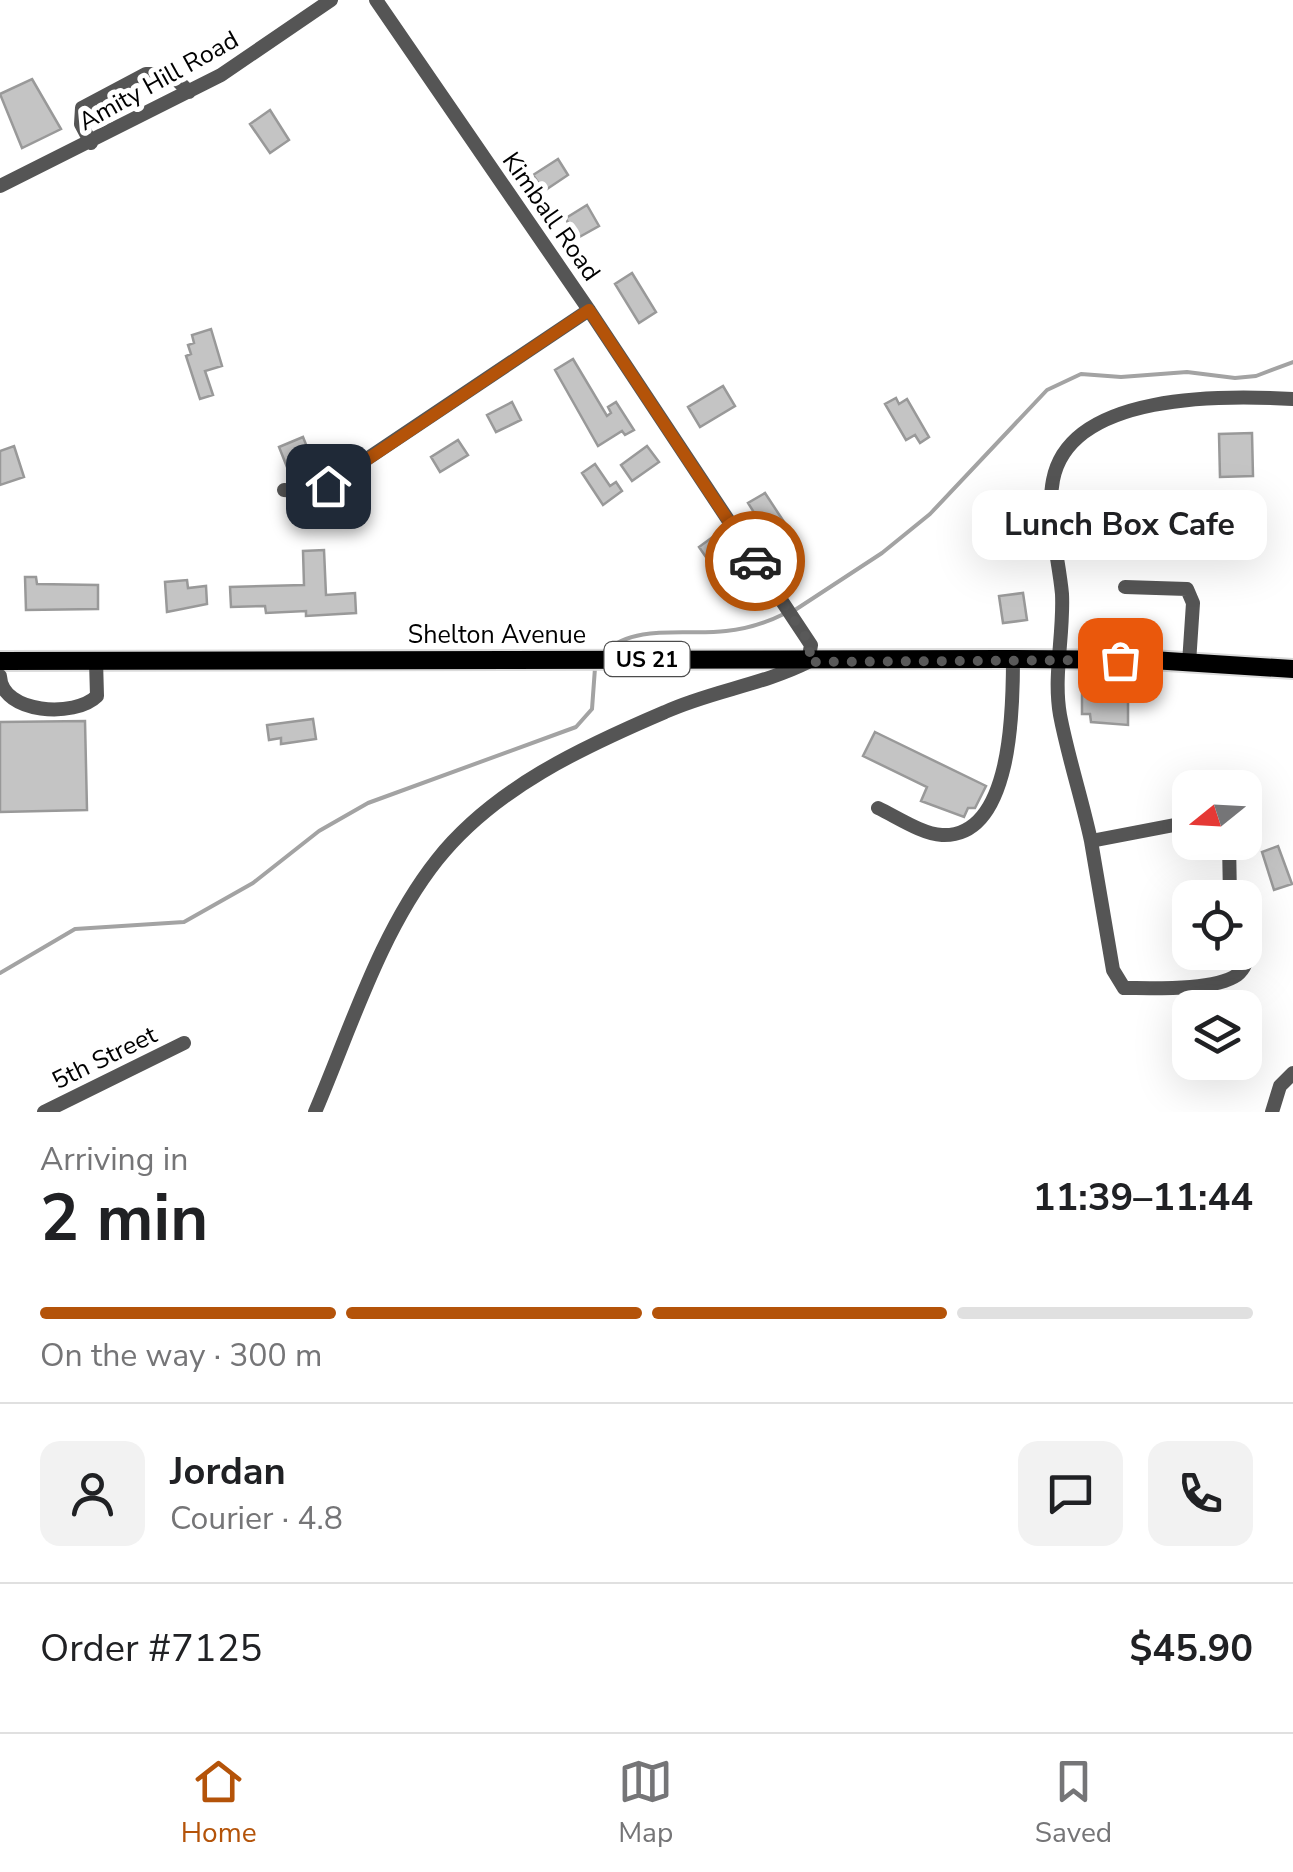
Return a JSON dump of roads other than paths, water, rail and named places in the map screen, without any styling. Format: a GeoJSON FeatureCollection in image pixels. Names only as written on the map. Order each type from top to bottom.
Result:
{"type":"FeatureCollection","features":[{"type":"Feature","properties":{"kind":"main road","name":"Shelton Avenue"},"geometry":{"type":"LineString","coordinates":[[0,660],[1013,659],[1293,669]]}},
{"type":"Feature","properties":{"kind":"street","name":"Amity Hill Road"},"geometry":{"type":"LineString","coordinates":[[0,186],[189,92],[330,0]]}},
{"type":"Feature","properties":{"kind":"street","name":"Kimball Road"},"geometry":{"type":"LineString","coordinates":[[376,0],[589,310],[811,645],[808,662]]}},
{"type":"Feature","properties":{"kind":"street"},"geometry":{"type":"LineString","coordinates":[[91,143],[81,124],[82,108],[146,74],[171,74],[189,92]]}},
{"type":"Feature","properties":{"kind":"street"},"geometry":{"type":"LineString","coordinates":[[284,490],[307,492],[328,486],[589,310]]}},
{"type":"Feature","properties":{"kind":"street"},"geometry":{"type":"LineString","coordinates":[[1242,970],[1222,982],[1124,988],[1113,970],[1090,841],[1060,715],[1057,660],[1062,596],[1052,482],[1074,438],[1098,422],[1193,398],[1293,398]]}},
{"type":"Feature","properties":{"kind":"street"},"geometry":{"type":"LineString","coordinates":[[1125,586],[1187,590],[1191,594],[1188,663]]}},
{"type":"Feature","properties":{"kind":"street"},"geometry":{"type":"LineString","coordinates":[[878,808],[938,835],[962,834],[976,822],[1003,777],[1013,722],[1013,659]]}},
{"type":"Feature","properties":{"kind":"street"},"geometry":{"type":"LineString","coordinates":[[0,676],[6,696],[20,706],[80,707],[96,696],[96,660]]}},
{"type":"Feature","properties":{"kind":"street"},"geometry":{"type":"LineString","coordinates":[[315,1112],[395,925],[438,859],[474,823],[520,785],[589,747],[669,710],[780,676],[808,662]]}},
{"type":"Feature","properties":{"kind":"street"},"geometry":{"type":"LineString","coordinates":[[1090,841],[1172,825]]}},
{"type":"Feature","properties":{"kind":"street","name":"5th Street"},"geometry":{"type":"LineString","coordinates":[[44,1112],[184,1043]]}},
{"type":"Feature","properties":{"kind":"street"},"geometry":{"type":"LineString","coordinates":[[1272,1112],[1280,1086],[1293,1073]]}},
{"type":"Feature","properties":{"kind":"waterway"},"geometry":{"type":"LineString","coordinates":[[795,610],[882,553],[930,514],[1047,390],[1081,374],[1121,377],[1187,372],[1235,378],[1256,376],[1293,362]]}},
{"type":"Feature","properties":{"kind":"waterway"},"geometry":{"type":"LineString","coordinates":[[605,652],[631,637],[734,630],[786,613]]}},
{"type":"Feature","properties":{"kind":"waterway"},"geometry":{"type":"LineString","coordinates":[[0,973],[75,929],[184,922],[253,883],[319,831],[368,803],[576,727],[592,709],[595,668]]}},
{"type":"Feature","properties":{"kind":"place","name":"Lunch Box Cafe"},"geometry":{"type":"Point","coordinates":[1120,660]}}]}
